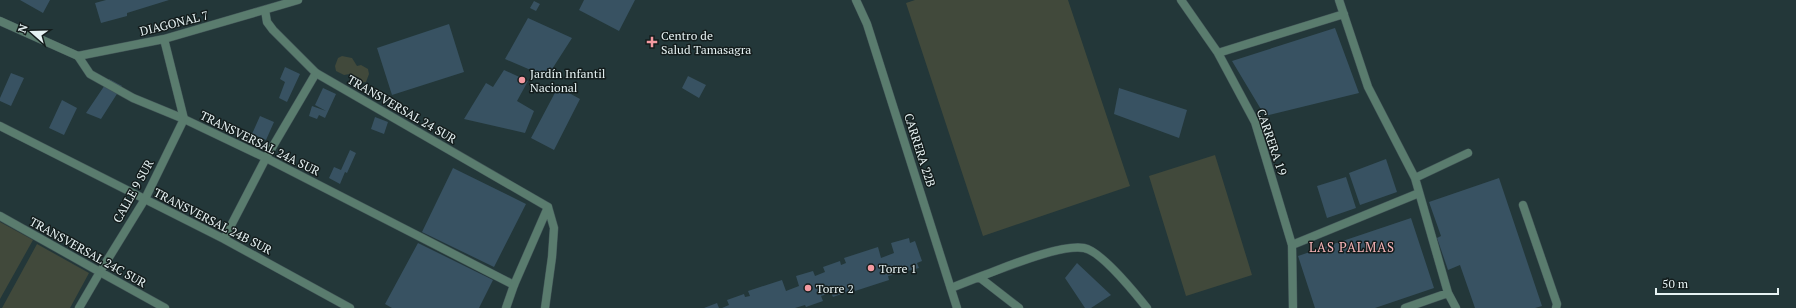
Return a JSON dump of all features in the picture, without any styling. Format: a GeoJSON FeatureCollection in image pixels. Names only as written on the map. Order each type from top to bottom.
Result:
{"type":"FeatureCollection","features":[{"type":"Feature","properties":{"kind":"street","name":"DIAGONAL 7"},"geometry":{"type":"LineString","coordinates":[[78,56],[164,39],[298,0]]}},
{"type":"Feature","properties":{"kind":"street","name":"CARRERA 22B"},"geometry":{"type":"LineString","coordinates":[[856,0],[867,24],[957,308]]}},
{"type":"Feature","properties":{"kind":"street","name":"CARRERA 19"},"geometry":{"type":"LineString","coordinates":[[1181,0],[1218,53],[1255,122],[1292,245],[1293,308]]}},
{"type":"Feature","properties":{"kind":"street"},"geometry":{"type":"LineString","coordinates":[[1338,0],[1368,87],[1414,178],[1448,293],[1456,308]]}},
{"type":"Feature","properties":{"kind":"street","name":"TRANSVERSAL 24 SUR"},"geometry":{"type":"LineString","coordinates":[[265,10],[267,22],[272,30],[316,73],[548,207]]}},
{"type":"Feature","properties":{"kind":"street"},"geometry":{"type":"LineString","coordinates":[[1218,53],[1344,14]]}},
{"type":"Feature","properties":{"kind":"street"},"geometry":{"type":"LineString","coordinates":[[0,21],[78,56]]}},
{"type":"Feature","properties":{"kind":"street"},"geometry":{"type":"LineString","coordinates":[[164,39],[184,120]]}},
{"type":"Feature","properties":{"kind":"street","name":"TRANSVERSAL 24A SUR"},"geometry":{"type":"LineString","coordinates":[[78,56],[90,74],[133,98],[266,158],[514,285]]}},
{"type":"Feature","properties":{"kind":"street"},"geometry":{"type":"LineString","coordinates":[[224,239],[266,158],[316,73]]}},
{"type":"Feature","properties":{"kind":"street","name":"CALLE 9 SUR"},"geometry":{"type":"LineString","coordinates":[[79,308],[145,200],[184,120]]}},
{"type":"Feature","properties":{"kind":"street","name":"TRANSVERSAL 24B SUR"},"geometry":{"type":"LineString","coordinates":[[0,126],[224,239],[350,308]]}},
{"type":"Feature","properties":{"kind":"street"},"geometry":{"type":"LineString","coordinates":[[1414,178],[1468,153]]}},
{"type":"Feature","properties":{"kind":"street"},"geometry":{"type":"LineString","coordinates":[[1292,245],[1419,194]]}},
{"type":"Feature","properties":{"kind":"street"},"geometry":{"type":"LineString","coordinates":[[1523,205],[1557,304],[1556,308]]}},
{"type":"Feature","properties":{"kind":"street"},"geometry":{"type":"LineString","coordinates":[[506,308],[514,285],[548,207]]}},
{"type":"Feature","properties":{"kind":"street"},"geometry":{"type":"LineString","coordinates":[[546,308],[554,228],[548,207]]}},
{"type":"Feature","properties":{"kind":"street","name":"TRANSVERSAL 24C SUR"},"geometry":{"type":"LineString","coordinates":[[0,216],[165,308]]}},
{"type":"Feature","properties":{"kind":"street"},"geometry":{"type":"LineString","coordinates":[[951,288],[1067,247],[1085,248],[1105,261],[1132,288],[1147,308]]}},
{"type":"Feature","properties":{"kind":"street"},"geometry":{"type":"LineString","coordinates":[[979,277],[1019,308]]}},
{"type":"Feature","properties":{"kind":"street"},"geometry":{"type":"LineString","coordinates":[[1405,308],[1448,293]]}},
{"type":"Feature","properties":{"kind":"green space"},"geometry":{"type":"Polygon","coordinates":[[[915,0],[1068,0],[1130,186],[983,236],[906,3],[915,0]]]}},
{"type":"Feature","properties":{"kind":"green space"},"geometry":{"type":"Polygon","coordinates":[[[342,56],[352,58],[357,66],[361,65],[368,69],[369,74],[366,82],[356,81],[350,74],[344,75],[336,71],[335,66],[338,58],[342,56]]]}},
{"type":"Feature","properties":{"kind":"green space"},"geometry":{"type":"Polygon","coordinates":[[[1215,155],[1252,275],[1186,296],[1149,176],[1215,155]]]}},
{"type":"Feature","properties":{"kind":"green space"},"geometry":{"type":"Polygon","coordinates":[[[0,222],[33,240],[0,299],[0,222]]]}},
{"type":"Feature","properties":{"kind":"green space"},"geometry":{"type":"Polygon","coordinates":[[[37,244],[89,273],[70,308],[2,308],[37,244]]]}},
{"type":"Feature","properties":{"kind":"building"},"geometry":{"type":"Polygon","coordinates":[[[20,0],[50,0],[43,13],[20,0]]]}},
{"type":"Feature","properties":{"kind":"building"},"geometry":{"type":"Polygon","coordinates":[[[106,0],[169,0],[127,13],[127,16],[101,23],[95,3],[106,0]]]}},
{"type":"Feature","properties":{"kind":"building"},"geometry":{"type":"Polygon","coordinates":[[[584,0],[635,0],[619,31],[579,10],[584,0]]]}},
{"type":"Feature","properties":{"kind":"building"},"geometry":{"type":"Polygon","coordinates":[[[534,1],[540,4],[536,11],[530,8],[534,1]]]}},
{"type":"Feature","properties":{"kind":"building"},"geometry":{"type":"Polygon","coordinates":[[[528,18],[572,38],[547,77],[505,59],[528,18]]]}},
{"type":"Feature","properties":{"kind":"building"},"geometry":{"type":"Polygon","coordinates":[[[449,24],[464,72],[392,95],[377,48],[449,24]]]}},
{"type":"Feature","properties":{"kind":"building"},"geometry":{"type":"Polygon","coordinates":[[[1335,28],[1359,93],[1265,116],[1232,61],[1335,28]]]}},
{"type":"Feature","properties":{"kind":"building"},"geometry":{"type":"Polygon","coordinates":[[[285,67],[300,74],[287,102],[279,98],[285,82],[280,79],[285,67]]]}},
{"type":"Feature","properties":{"kind":"building"},"geometry":{"type":"Polygon","coordinates":[[[504,70],[528,81],[517,101],[534,111],[525,133],[464,119],[486,83],[493,87],[504,70]]]}},
{"type":"Feature","properties":{"kind":"building"},"geometry":{"type":"Polygon","coordinates":[[[11,73],[24,78],[11,106],[0,101],[0,98],[11,73]]]}},
{"type":"Feature","properties":{"kind":"building"},"geometry":{"type":"Polygon","coordinates":[[[688,76],[706,85],[699,98],[682,88],[688,76]]]}},
{"type":"Feature","properties":{"kind":"building"},"geometry":{"type":"Polygon","coordinates":[[[109,79],[122,86],[101,119],[86,113],[109,79]]]}},
{"type":"Feature","properties":{"kind":"building"},"geometry":{"type":"Polygon","coordinates":[[[558,87],[580,99],[554,150],[531,138],[558,87]]]}},
{"type":"Feature","properties":{"kind":"building"},"geometry":{"type":"Polygon","coordinates":[[[323,88],[336,94],[325,118],[319,115],[317,119],[309,116],[312,106],[326,111],[315,105],[323,88]]]}},
{"type":"Feature","properties":{"kind":"building"},"geometry":{"type":"Polygon","coordinates":[[[1119,88],[1187,110],[1179,138],[1114,114],[1119,88]]]}},
{"type":"Feature","properties":{"kind":"building"},"geometry":{"type":"Polygon","coordinates":[[[62,100],[77,108],[64,135],[49,128],[62,100]]]}},
{"type":"Feature","properties":{"kind":"building"},"geometry":{"type":"Polygon","coordinates":[[[260,116],[274,122],[266,140],[252,134],[260,116]]]}},
{"type":"Feature","properties":{"kind":"building"},"geometry":{"type":"Polygon","coordinates":[[[375,117],[388,122],[384,134],[371,129],[375,117]]]}},
{"type":"Feature","properties":{"kind":"building"},"geometry":{"type":"Polygon","coordinates":[[[350,150],[356,153],[340,184],[329,178],[334,167],[341,170],[350,150]]]}},
{"type":"Feature","properties":{"kind":"building"},"geometry":{"type":"Polygon","coordinates":[[[1386,159],[1397,192],[1360,205],[1349,173],[1386,159]]]}},
{"type":"Feature","properties":{"kind":"building"},"geometry":{"type":"Polygon","coordinates":[[[453,168],[526,204],[494,267],[422,232],[453,168]]]}},
{"type":"Feature","properties":{"kind":"building"},"geometry":{"type":"Polygon","coordinates":[[[1346,177],[1356,208],[1327,218],[1317,186],[1346,177]]]}},
{"type":"Feature","properties":{"kind":"building"},"geometry":{"type":"Polygon","coordinates":[[[1499,178],[1542,306],[1535,308],[1475,308],[1460,265],[1448,270],[1437,238],[1441,236],[1429,202],[1499,178]]]}},
{"type":"Feature","properties":{"kind":"building"},"geometry":{"type":"Polygon","coordinates":[[[1411,218],[1434,288],[1375,308],[1315,308],[1298,256],[1411,218]]]}},
{"type":"Feature","properties":{"kind":"building"},"geometry":{"type":"Polygon","coordinates":[[[909,238],[910,243],[915,241],[922,261],[917,263],[919,268],[888,276],[889,280],[855,291],[854,287],[849,288],[850,291],[833,297],[831,293],[827,294],[821,296],[823,301],[806,307],[805,305],[795,308],[722,308],[729,305],[727,300],[744,294],[745,297],[750,296],[748,291],[782,280],[786,291],[799,286],[796,276],[813,271],[815,276],[825,272],[823,267],[840,261],[841,265],[846,263],[844,258],[878,247],[881,258],[894,253],[891,243],[909,238]]]}},
{"type":"Feature","properties":{"kind":"building"},"geometry":{"type":"Polygon","coordinates":[[[418,243],[493,280],[479,308],[392,308],[385,304],[418,243]]]}},
{"type":"Feature","properties":{"kind":"building"},"geometry":{"type":"Polygon","coordinates":[[[1077,263],[1111,295],[1091,308],[1085,308],[1065,278],[1077,263]]]}},
{"type":"Feature","properties":{"kind":"building"},"geometry":{"type":"Polygon","coordinates":[[[717,303],[719,308],[704,308],[717,303]]]}},
{"type":"Feature","properties":{"kind":"place","name":"Centro de Salud Tamasagra"},"geometry":{"type":"Point","coordinates":[652,42]}},
{"type":"Feature","properties":{"kind":"place","name":"Jardín Infantil Nacional"},"geometry":{"type":"Point","coordinates":[522,80]}},
{"type":"Feature","properties":{"kind":"place","name":"Torre 1"},"geometry":{"type":"Point","coordinates":[871,268]}},
{"type":"Feature","properties":{"kind":"place","name":"Torre 2"},"geometry":{"type":"Point","coordinates":[808,288]}},
{"type":"Feature","properties":{"kind":"district","name":"LAS PALMAS"},"geometry":{"type":"Point","coordinates":[1352,247]}}]}
